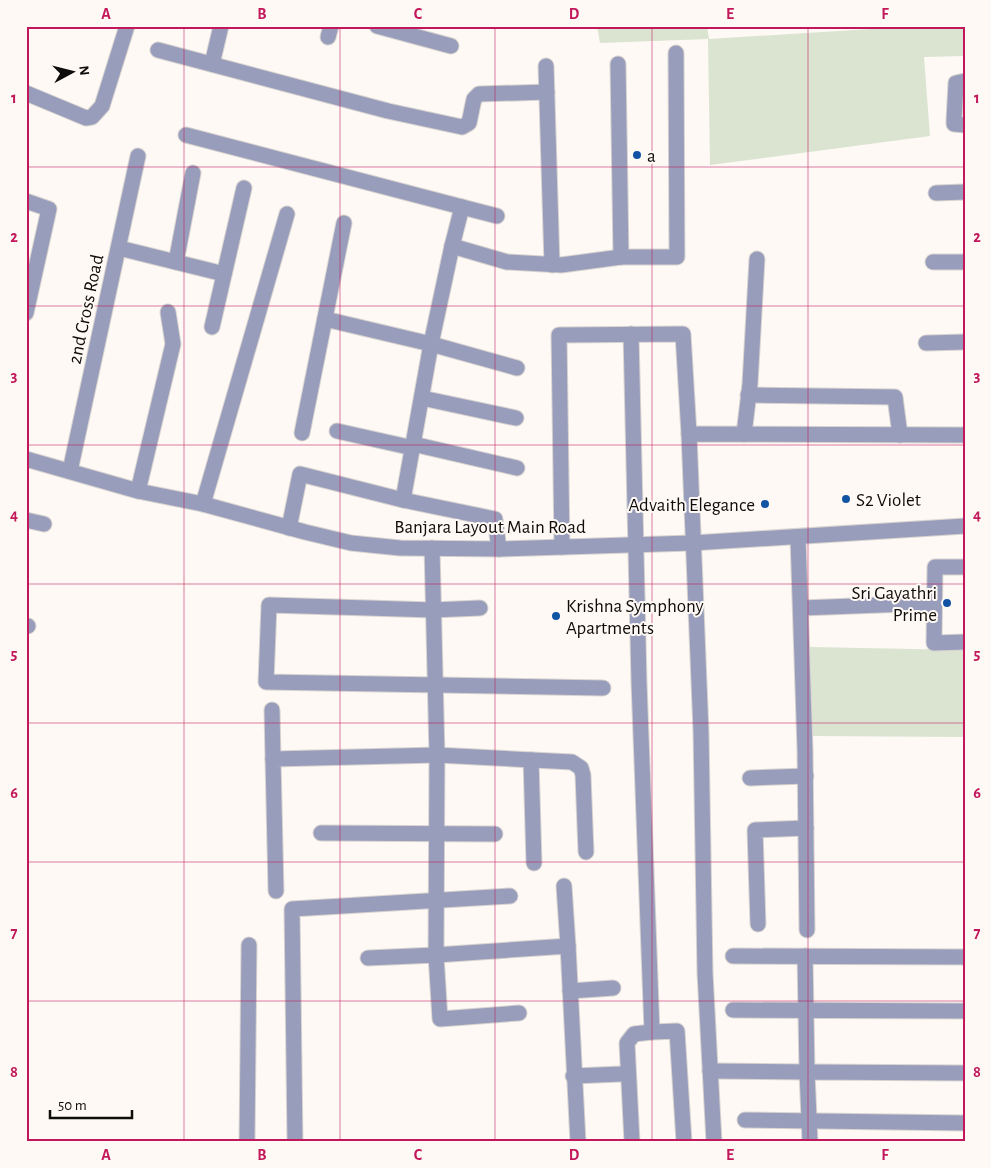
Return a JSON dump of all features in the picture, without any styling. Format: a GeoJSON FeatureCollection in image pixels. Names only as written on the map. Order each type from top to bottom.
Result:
{"type":"FeatureCollection","features":[{"type":"Feature","properties":{"kind":"street"},"geometry":{"type":"LineString","coordinates":[[26,92],[86,118],[92,116],[102,106],[127,26]]}},
{"type":"Feature","properties":{"kind":"street"},"geometry":{"type":"LineString","coordinates":[[212,64],[221,26]]}},
{"type":"Feature","properties":{"kind":"street"},"geometry":{"type":"LineString","coordinates":[[377,26],[452,46]]}},
{"type":"Feature","properties":{"kind":"street"},"geometry":{"type":"LineString","coordinates":[[158,50],[388,111],[462,128],[469,123],[474,99],[479,94],[547,92]]}},
{"type":"Feature","properties":{"kind":"street"},"geometry":{"type":"LineString","coordinates":[[452,246],[507,262],[552,264],[621,257],[677,257],[676,53]]}},
{"type":"Feature","properties":{"kind":"street"},"geometry":{"type":"LineString","coordinates":[[618,64],[621,257]]}},
{"type":"Feature","properties":{"kind":"street"},"geometry":{"type":"LineString","coordinates":[[546,66],[552,264]]}},
{"type":"Feature","properties":{"kind":"street"},"geometry":{"type":"LineString","coordinates":[[965,81],[956,83],[954,120],[954,124],[965,125]]}},
{"type":"Feature","properties":{"kind":"street"},"geometry":{"type":"LineString","coordinates":[[186,135],[497,216]]}},
{"type":"Feature","properties":{"kind":"street","name":"2nd Cross Road"},"geometry":{"type":"LineString","coordinates":[[70,471],[138,156]]}},
{"type":"Feature","properties":{"kind":"street"},"geometry":{"type":"LineString","coordinates":[[176,262],[193,173]]}},
{"type":"Feature","properties":{"kind":"street"},"geometry":{"type":"LineString","coordinates":[[212,327],[244,188]]}},
{"type":"Feature","properties":{"kind":"street"},"geometry":{"type":"LineString","coordinates":[[936,193],[965,192]]}},
{"type":"Feature","properties":{"kind":"street"},"geometry":{"type":"LineString","coordinates":[[26,201],[50,209],[29,284],[26,313]]}},
{"type":"Feature","properties":{"kind":"street"},"geometry":{"type":"LineString","coordinates":[[403,500],[431,344],[462,207]]}},
{"type":"Feature","properties":{"kind":"street"},"geometry":{"type":"LineString","coordinates":[[202,504],[287,214]]}},
{"type":"Feature","properties":{"kind":"street"},"geometry":{"type":"LineString","coordinates":[[302,433],[344,223]]}},
{"type":"Feature","properties":{"kind":"street"},"geometry":{"type":"LineString","coordinates":[[119,248],[224,274]]}},
{"type":"Feature","properties":{"kind":"street"},"geometry":{"type":"LineString","coordinates":[[744,434],[756,259]]}},
{"type":"Feature","properties":{"kind":"street"},"geometry":{"type":"LineString","coordinates":[[933,262],[965,262]]}},
{"type":"Feature","properties":{"kind":"street"},"geometry":{"type":"LineString","coordinates":[[138,491],[173,344],[168,312]]}},
{"type":"Feature","properties":{"kind":"street"},"geometry":{"type":"LineString","coordinates":[[325,319],[431,344],[516,368]]}},
{"type":"Feature","properties":{"kind":"street"},"geometry":{"type":"LineString","coordinates":[[631,334],[635,543],[652,1032]]}},
{"type":"Feature","properties":{"kind":"street"},"geometry":{"type":"LineString","coordinates":[[562,547],[559,335],[683,334],[701,732],[705,973],[714,1142]]}},
{"type":"Feature","properties":{"kind":"street"},"geometry":{"type":"LineString","coordinates":[[926,343],[965,342]]}},
{"type":"Feature","properties":{"kind":"street"},"geometry":{"type":"LineString","coordinates":[[748,395],[895,397],[900,435]]}},
{"type":"Feature","properties":{"kind":"street"},"geometry":{"type":"LineString","coordinates":[[422,398],[516,418]]}},
{"type":"Feature","properties":{"kind":"street"},"geometry":{"type":"LineString","coordinates":[[337,431],[517,468]]}},
{"type":"Feature","properties":{"kind":"street"},"geometry":{"type":"LineString","coordinates":[[689,434],[965,435]]}},
{"type":"Feature","properties":{"kind":"street","name":"Banjara Layout Main Road"},"geometry":{"type":"LineString","coordinates":[[26,459],[138,491],[202,504],[351,543],[400,548],[499,549],[635,543],[692,543],[798,538],[965,526]]}},
{"type":"Feature","properties":{"kind":"street"},"geometry":{"type":"LineString","coordinates":[[289,528],[300,474],[403,500],[495,519],[499,549]]}},
{"type":"Feature","properties":{"kind":"street"},"geometry":{"type":"LineString","coordinates":[[26,520],[44,524]]}},
{"type":"Feature","properties":{"kind":"street"},"geometry":{"type":"LineString","coordinates":[[798,538],[806,776],[807,930]]}},
{"type":"Feature","properties":{"kind":"street"},"geometry":{"type":"LineString","coordinates":[[432,548],[437,756],[436,955],[440,1019],[519,1013]]}},
{"type":"Feature","properties":{"kind":"street"},"geometry":{"type":"LineString","coordinates":[[965,567],[935,567],[934,603],[934,642],[965,642]]}},
{"type":"Feature","properties":{"kind":"street"},"geometry":{"type":"LineString","coordinates":[[801,608],[934,603]]}},
{"type":"Feature","properties":{"kind":"street"},"geometry":{"type":"LineString","coordinates":[[480,608],[434,610],[269,605],[266,682],[603,688]]}},
{"type":"Feature","properties":{"kind":"street"},"geometry":{"type":"LineString","coordinates":[[272,710],[276,891]]}},
{"type":"Feature","properties":{"kind":"street"},"geometry":{"type":"LineString","coordinates":[[273,759],[437,756],[572,762],[581,768],[586,852]]}},
{"type":"Feature","properties":{"kind":"street"},"geometry":{"type":"LineString","coordinates":[[531,760],[534,863]]}},
{"type":"Feature","properties":{"kind":"street"},"geometry":{"type":"LineString","coordinates":[[750,778],[806,776]]}},
{"type":"Feature","properties":{"kind":"street"},"geometry":{"type":"LineString","coordinates":[[758,924],[755,830],[806,828]]}},
{"type":"Feature","properties":{"kind":"street"},"geometry":{"type":"LineString","coordinates":[[321,833],[495,834]]}},
{"type":"Feature","properties":{"kind":"street"},"geometry":{"type":"LineString","coordinates":[[564,886],[578,1142]]}},
{"type":"Feature","properties":{"kind":"street"},"geometry":{"type":"LineString","coordinates":[[295,1142],[292,909],[510,896]]}},
{"type":"Feature","properties":{"kind":"street"},"geometry":{"type":"LineString","coordinates":[[247,1142],[249,945]]}},
{"type":"Feature","properties":{"kind":"street"},"geometry":{"type":"LineString","coordinates":[[368,958],[568,946]]}},
{"type":"Feature","properties":{"kind":"street"},"geometry":{"type":"LineString","coordinates":[[733,956],[965,957]]}},
{"type":"Feature","properties":{"kind":"street"},"geometry":{"type":"LineString","coordinates":[[805,956],[808,1011],[807,1072],[810,1142]]}},
{"type":"Feature","properties":{"kind":"street"},"geometry":{"type":"LineString","coordinates":[[570,991],[613,988]]}},
{"type":"Feature","properties":{"kind":"street"},"geometry":{"type":"LineString","coordinates":[[733,1010],[965,1011]]}},
{"type":"Feature","properties":{"kind":"street"},"geometry":{"type":"LineString","coordinates":[[632,1142],[627,1043],[634,1034],[676,1031],[684,1142]]}},
{"type":"Feature","properties":{"kind":"street"},"geometry":{"type":"LineString","coordinates":[[710,1071],[965,1073]]}},
{"type":"Feature","properties":{"kind":"street"},"geometry":{"type":"LineString","coordinates":[[573,1076],[621,1074]]}},
{"type":"Feature","properties":{"kind":"street"},"geometry":{"type":"LineString","coordinates":[[745,1120],[965,1123]]}},
{"type":"Feature","properties":{"kind":"green space"},"geometry":{"type":"Polygon","coordinates":[[[597,26],[707,26],[709,39],[920,26],[965,26],[965,56],[924,57],[930,136],[710,165],[708,39],[600,43],[597,26]]]}},
{"type":"Feature","properties":{"kind":"green space"},"geometry":{"type":"Polygon","coordinates":[[[810,647],[965,650],[965,737],[812,736],[810,647]]]}},
{"type":"Feature","properties":{"kind":"place","name":"a"},"geometry":{"type":"Point","coordinates":[637,155]}},
{"type":"Feature","properties":{"kind":"place","name":"S2 Violet"},"geometry":{"type":"Point","coordinates":[846,499]}},
{"type":"Feature","properties":{"kind":"place","name":"Advaith Elegance"},"geometry":{"type":"Point","coordinates":[765,504]}},
{"type":"Feature","properties":{"kind":"place","name":"Sri Gayathri Prime"},"geometry":{"type":"Point","coordinates":[947,603]}},
{"type":"Feature","properties":{"kind":"place","name":"Krishna Symphony Apartments"},"geometry":{"type":"Point","coordinates":[556,616]}}]}
